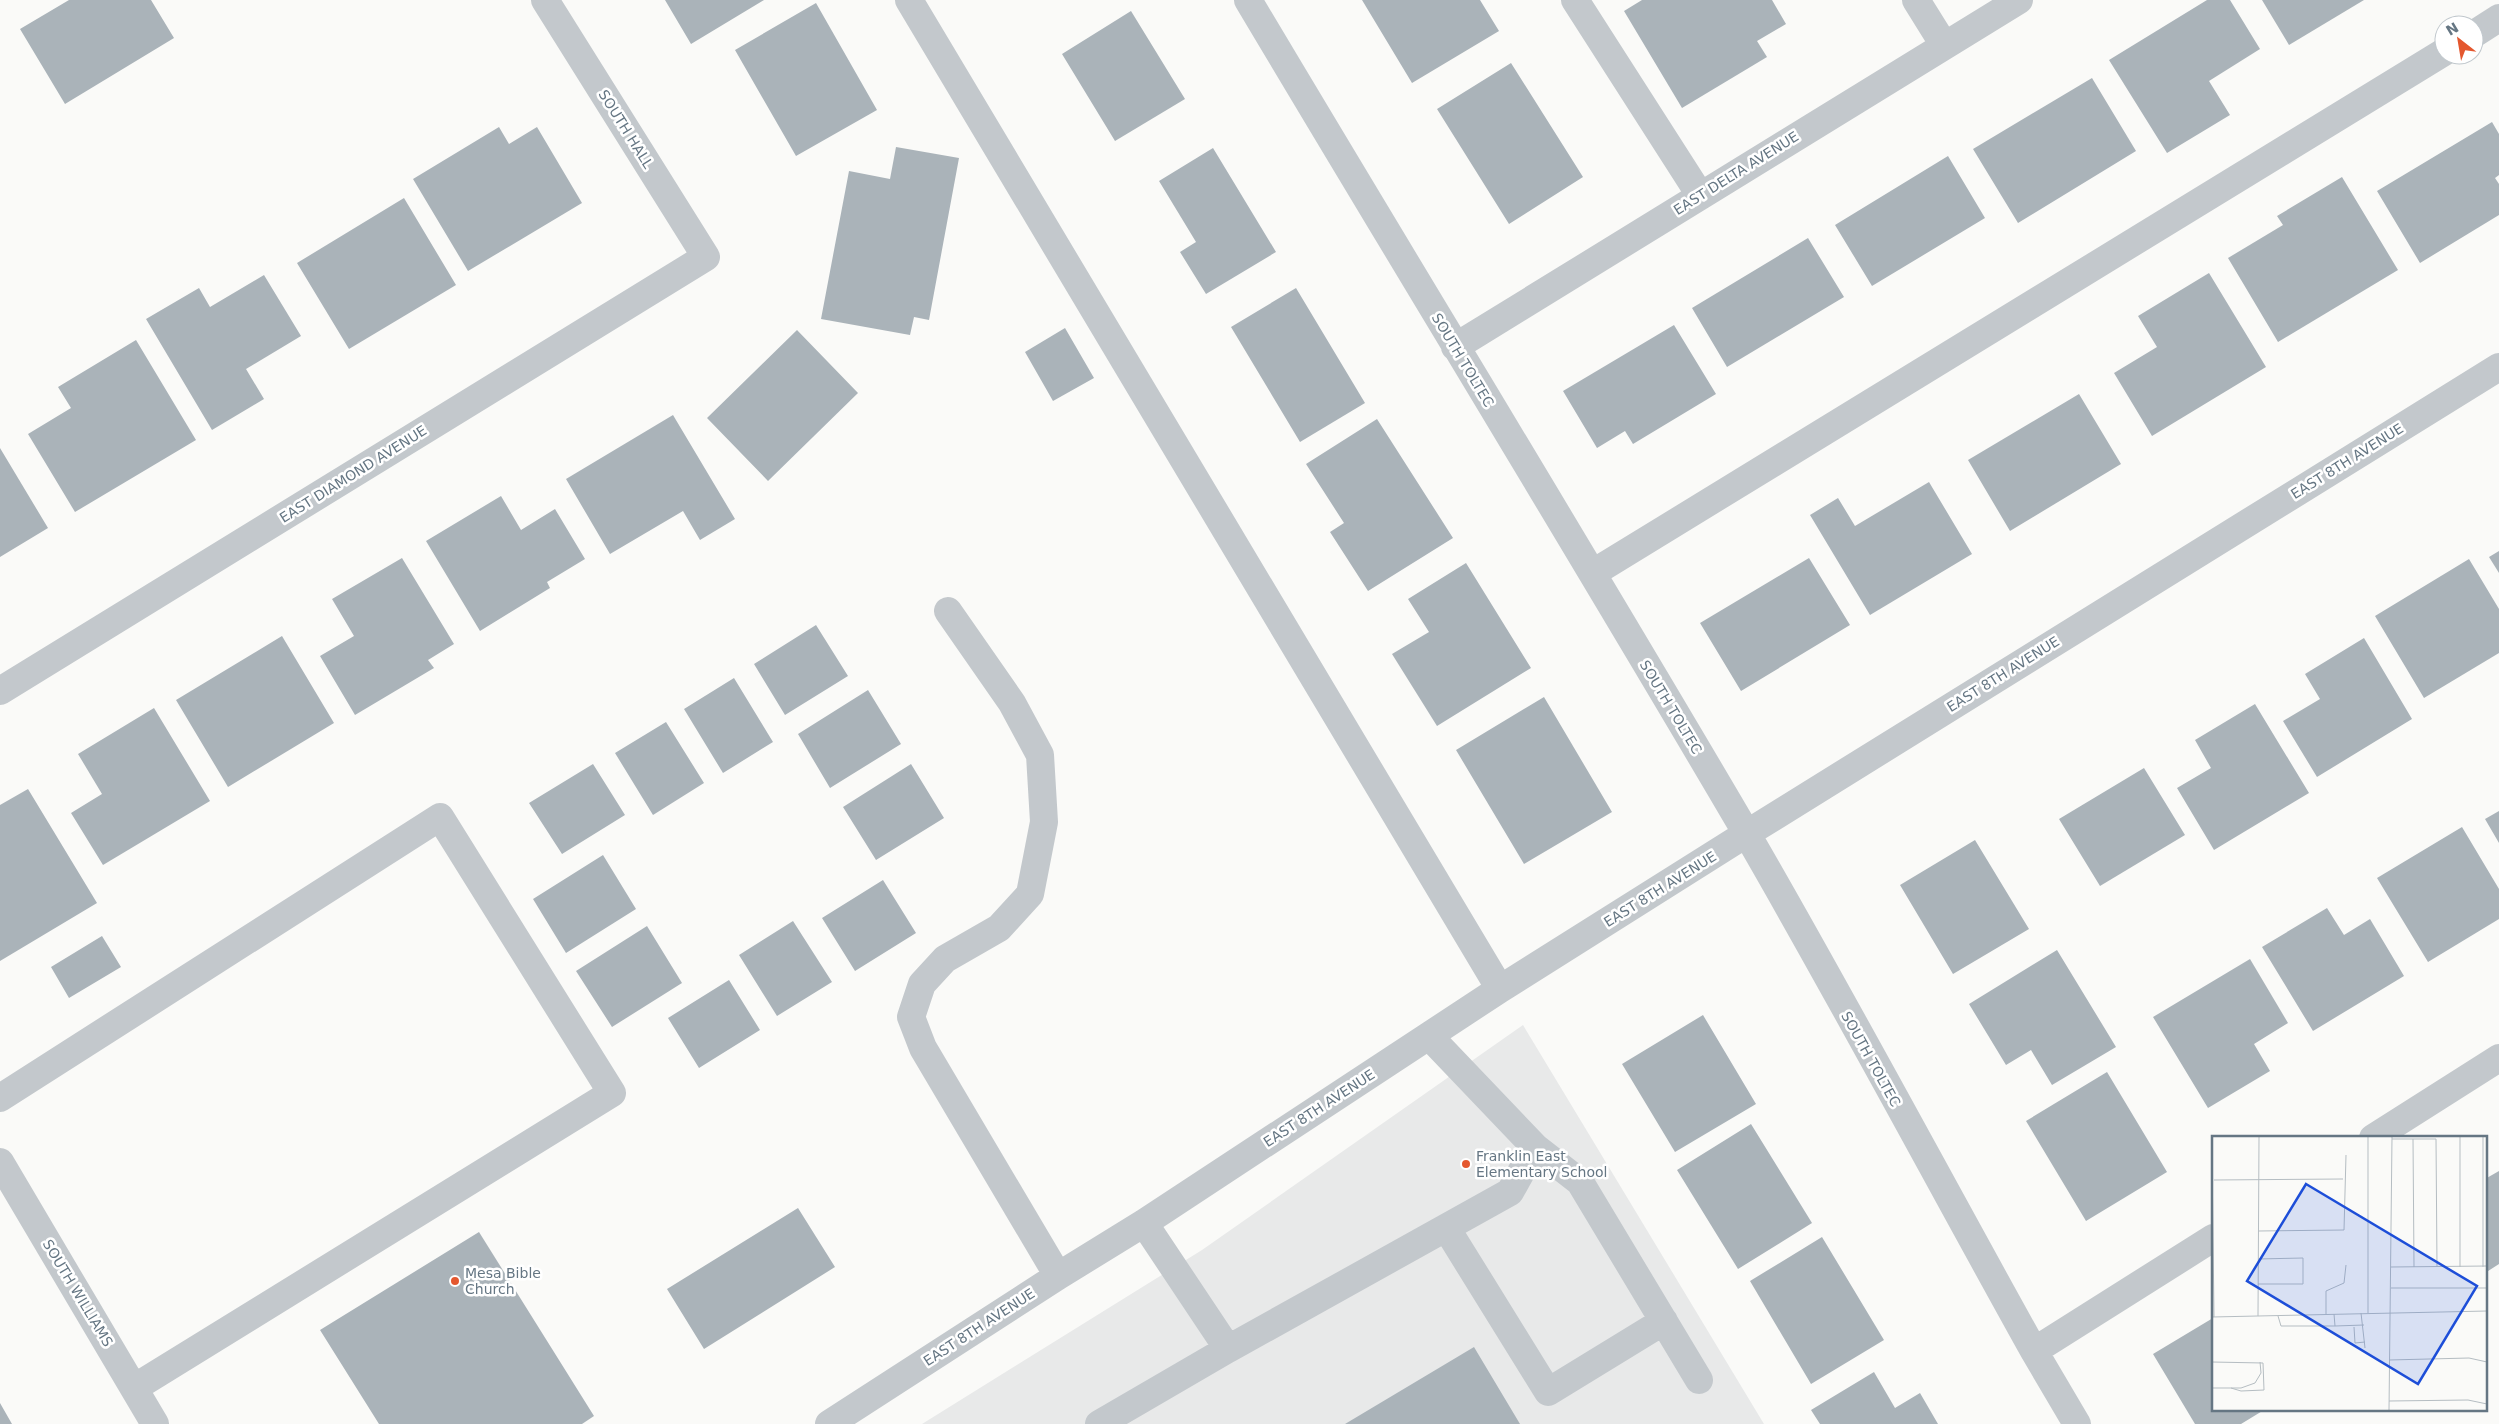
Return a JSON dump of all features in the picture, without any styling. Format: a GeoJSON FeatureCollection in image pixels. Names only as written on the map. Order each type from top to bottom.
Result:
{"type":"FeatureCollection","features":[{"type":"Feature","properties":{"kind":"street","name":"SOUTH HALL"},"geometry":{"type":"LineString","coordinates":[[545,0],[706,257]]}},
{"type":"Feature","properties":{"kind":"street"},"geometry":{"type":"LineString","coordinates":[[909,0],[1500,990]]}},
{"type":"Feature","properties":{"kind":"street","name":"SOUTH TOLTEC"},"geometry":{"type":"LineString","coordinates":[[1248,0],[1455,347],[1593,573],[1746,834],[2034,1351],[2077,1424]]}},
{"type":"Feature","properties":{"kind":"street"},"geometry":{"type":"LineString","coordinates":[[1575,0],[1700,195]]}},
{"type":"Feature","properties":{"kind":"street"},"geometry":{"type":"LineString","coordinates":[[1916,0],[1944,45]]}},
{"type":"Feature","properties":{"kind":"street","name":"EAST DELTA AVENUE"},"geometry":{"type":"LineString","coordinates":[[1455,347],[2019,0]]}},
{"type":"Feature","properties":{"kind":"street"},"geometry":{"type":"LineString","coordinates":[[2484,28],[2499,18]]}},
{"type":"Feature","properties":{"kind":"street"},"geometry":{"type":"LineString","coordinates":[[1593,573],[2434,58]]}},
{"type":"Feature","properties":{"kind":"street","name":"EAST DIAMOND AVENUE"},"geometry":{"type":"LineString","coordinates":[[0,691],[706,257]]}},
{"type":"Feature","properties":{"kind":"street","name":"EAST 8TH AVENUE"},"geometry":{"type":"LineString","coordinates":[[829,1424],[1058,1276],[1144,1223],[1500,990],[1746,834],[2499,367]]}},
{"type":"Feature","properties":{"kind":"street"},"geometry":{"type":"LineString","coordinates":[[948,612],[1012,703],[1040,755],[1044,822],[1030,894],[999,928],[945,959],[922,984],[911,1017],[923,1048],[1058,1276]]}},
{"type":"Feature","properties":{"kind":"street"},"geometry":{"type":"LineString","coordinates":[[0,1098],[440,817],[612,1093],[134,1388]]}},
{"type":"Feature","properties":{"kind":"street"},"geometry":{"type":"LineString","coordinates":[[1429,1036],[1535,1147],[1580,1182],[1699,1380]]}},
{"type":"Feature","properties":{"kind":"street"},"geometry":{"type":"LineString","coordinates":[[2376,1136],[2499,1058]]}},
{"type":"Feature","properties":{"kind":"street"},"geometry":{"type":"LineString","coordinates":[[1100,1424],[1228,1349],[1510,1192],[1535,1147]]}},
{"type":"Feature","properties":{"kind":"street","name":"SOUTH WILLIAMS"},"geometry":{"type":"LineString","coordinates":[[0,1162],[155,1424]]}},
{"type":"Feature","properties":{"kind":"street"},"geometry":{"type":"LineString","coordinates":[[1144,1223],[1228,1349]]}},
{"type":"Feature","properties":{"kind":"street"},"geometry":{"type":"LineString","coordinates":[[1447,1228],[1548,1392],[1664,1322]]}},
{"type":"Feature","properties":{"kind":"street"},"geometry":{"type":"LineString","coordinates":[[2034,1351],[2212,1239]]}},
{"type":"Feature","properties":{"kind":"shaded area","name":"Franklin East Elementary School"},"geometry":{"type":"Polygon","coordinates":[[[1523,1025],[1764,1424],[922,1424],[1202,1250],[1523,1025]]]}},
{"type":"Feature","properties":{"kind":"building"},"geometry":{"type":"Polygon","coordinates":[[[69,0],[151,0],[174,38],[65,104],[20,29],[69,0]]]}},
{"type":"Feature","properties":{"kind":"building"},"geometry":{"type":"Polygon","coordinates":[[[665,0],[764,0],[691,44],[665,0]]]}},
{"type":"Feature","properties":{"kind":"building"},"geometry":{"type":"Polygon","coordinates":[[[1362,0],[1480,0],[1499,31],[1412,83],[1362,0]]]}},
{"type":"Feature","properties":{"kind":"building"},"geometry":{"type":"Polygon","coordinates":[[[1642,0],[1772,0],[1786,24],[1757,41],[1767,57],[1682,108],[1624,11],[1642,0]]]}},
{"type":"Feature","properties":{"kind":"building"},"geometry":{"type":"Polygon","coordinates":[[[2207,0],[2230,0],[2260,49],[2209,81],[2230,115],[2167,153],[2109,60],[2207,0]]]}},
{"type":"Feature","properties":{"kind":"building"},"geometry":{"type":"Polygon","coordinates":[[[2262,0],[2364,0],[2289,45],[2262,0]]]}},
{"type":"Feature","properties":{"kind":"building"},"geometry":{"type":"Polygon","coordinates":[[[816,3],[877,110],[796,156],[735,50],[816,3]]]}},
{"type":"Feature","properties":{"kind":"building"},"geometry":{"type":"Polygon","coordinates":[[[1131,11],[1185,99],[1115,141],[1062,54],[1131,11]]]}},
{"type":"Feature","properties":{"kind":"building"},"geometry":{"type":"Polygon","coordinates":[[[1511,63],[1583,177],[1509,224],[1437,109],[1511,63]]]}},
{"type":"Feature","properties":{"kind":"building"},"geometry":{"type":"Polygon","coordinates":[[[2092,78],[2136,151],[2018,223],[1973,149],[2092,78]]]}},
{"type":"Feature","properties":{"kind":"building"},"geometry":{"type":"Polygon","coordinates":[[[2492,122],[2499,134],[2499,175],[2495,178],[2499,184],[2499,215],[2420,263],[2377,191],[2492,122]]]}},
{"type":"Feature","properties":{"kind":"building"},"geometry":{"type":"Polygon","coordinates":[[[499,127],[509,144],[537,127],[582,203],[468,271],[413,179],[499,127]]]}},
{"type":"Feature","properties":{"kind":"building"},"geometry":{"type":"Polygon","coordinates":[[[896,147],[959,158],[929,320],[914,317],[910,335],[821,319],[849,171],[890,179],[896,147]]]}},
{"type":"Feature","properties":{"kind":"building"},"geometry":{"type":"Polygon","coordinates":[[[1213,148],[1276,252],[1206,294],[1180,252],[1196,242],[1159,181],[1213,148]]]}},
{"type":"Feature","properties":{"kind":"building"},"geometry":{"type":"Polygon","coordinates":[[[1948,156],[1985,218],[1872,286],[1835,225],[1948,156]]]}},
{"type":"Feature","properties":{"kind":"building"},"geometry":{"type":"Polygon","coordinates":[[[2342,177],[2398,270],[2278,342],[2228,258],[2283,225],[2277,216],[2342,177]]]}},
{"type":"Feature","properties":{"kind":"building"},"geometry":{"type":"Polygon","coordinates":[[[404,198],[456,285],[349,349],[297,263],[404,198]]]}},
{"type":"Feature","properties":{"kind":"building"},"geometry":{"type":"Polygon","coordinates":[[[1808,238],[1844,297],[1727,367],[1692,308],[1808,238]]]}},
{"type":"Feature","properties":{"kind":"building"},"geometry":{"type":"Polygon","coordinates":[[[2209,273],[2266,367],[2152,436],[2114,373],[2157,347],[2138,316],[2209,273]]]}},
{"type":"Feature","properties":{"kind":"building"},"geometry":{"type":"Polygon","coordinates":[[[264,275],[301,336],[246,369],[264,399],[212,430],[146,319],[199,288],[210,307],[264,275]]]}},
{"type":"Feature","properties":{"kind":"building"},"geometry":{"type":"Polygon","coordinates":[[[1296,288],[1365,403],[1300,442],[1231,327],[1296,288]]]}},
{"type":"Feature","properties":{"kind":"building"},"geometry":{"type":"Polygon","coordinates":[[[1674,325],[1716,394],[1633,444],[1625,431],[1597,448],[1563,391],[1674,325]]]}},
{"type":"Feature","properties":{"kind":"building"},"geometry":{"type":"Polygon","coordinates":[[[1065,328],[1094,378],[1053,401],[1025,352],[1065,328]]]}},
{"type":"Feature","properties":{"kind":"building"},"geometry":{"type":"Polygon","coordinates":[[[797,330],[858,393],[768,481],[707,418],[797,330]]]}},
{"type":"Feature","properties":{"kind":"building"},"geometry":{"type":"Polygon","coordinates":[[[136,340],[196,440],[75,512],[28,434],[71,408],[58,387],[136,340]]]}},
{"type":"Feature","properties":{"kind":"building"},"geometry":{"type":"Polygon","coordinates":[[[2079,394],[2121,464],[2010,531],[1968,460],[2079,394]]]}},
{"type":"Feature","properties":{"kind":"building"},"geometry":{"type":"Polygon","coordinates":[[[673,415],[735,519],[700,540],[683,511],[610,554],[566,479],[673,415]]]}},
{"type":"Feature","properties":{"kind":"building"},"geometry":{"type":"Polygon","coordinates":[[[1377,419],[1453,538],[1368,591],[1330,532],[1344,523],[1306,464],[1377,419]]]}},
{"type":"Feature","properties":{"kind":"building"},"geometry":{"type":"Polygon","coordinates":[[[0,448],[48,528],[0,557],[0,448]]]}},
{"type":"Feature","properties":{"kind":"building"},"geometry":{"type":"Polygon","coordinates":[[[1929,482],[1972,554],[1870,615],[1810,515],[1838,498],[1855,526],[1929,482]]]}},
{"type":"Feature","properties":{"kind":"building"},"geometry":{"type":"Polygon","coordinates":[[[501,496],[521,530],[555,509],[585,559],[547,582],[550,588],[480,631],[426,541],[501,496]]]}},
{"type":"Feature","properties":{"kind":"building"},"geometry":{"type":"Polygon","coordinates":[[[2499,551],[2499,573],[2489,557],[2499,551]]]}},
{"type":"Feature","properties":{"kind":"building"},"geometry":{"type":"Polygon","coordinates":[[[402,558],[454,644],[428,660],[434,668],[355,715],[320,656],[354,636],[332,599],[402,558]]]}},
{"type":"Feature","properties":{"kind":"building"},"geometry":{"type":"Polygon","coordinates":[[[1809,558],[1850,625],[1741,691],[1700,623],[1809,558]]]}},
{"type":"Feature","properties":{"kind":"building"},"geometry":{"type":"Polygon","coordinates":[[[2469,559],[2499,609],[2499,653],[2424,698],[2375,616],[2469,559]]]}},
{"type":"Feature","properties":{"kind":"building"},"geometry":{"type":"Polygon","coordinates":[[[1466,563],[1531,668],[1437,726],[1392,654],[1429,632],[1408,599],[1466,563]]]}},
{"type":"Feature","properties":{"kind":"building"},"geometry":{"type":"Polygon","coordinates":[[[816,625],[848,676],[785,715],[754,664],[816,625]]]}},
{"type":"Feature","properties":{"kind":"building"},"geometry":{"type":"Polygon","coordinates":[[[282,636],[334,723],[228,787],[176,700],[282,636]]]}},
{"type":"Feature","properties":{"kind":"building"},"geometry":{"type":"Polygon","coordinates":[[[2364,638],[2412,719],[2317,777],[2283,721],[2320,699],[2305,674],[2364,638]]]}},
{"type":"Feature","properties":{"kind":"building"},"geometry":{"type":"Polygon","coordinates":[[[734,678],[773,742],[723,773],[684,709],[734,678]]]}},
{"type":"Feature","properties":{"kind":"building"},"geometry":{"type":"Polygon","coordinates":[[[868,690],[901,744],[830,788],[798,734],[868,690]]]}},
{"type":"Feature","properties":{"kind":"building"},"geometry":{"type":"Polygon","coordinates":[[[1544,697],[1612,812],[1524,864],[1456,750],[1544,697]]]}},
{"type":"Feature","properties":{"kind":"building"},"geometry":{"type":"Polygon","coordinates":[[[2255,704],[2309,793],[2214,850],[2177,788],[2211,768],[2195,740],[2255,704]]]}},
{"type":"Feature","properties":{"kind":"building"},"geometry":{"type":"Polygon","coordinates":[[[154,708],[210,801],[103,865],[71,813],[102,794],[78,754],[154,708]]]}},
{"type":"Feature","properties":{"kind":"building"},"geometry":{"type":"Polygon","coordinates":[[[666,722],[704,783],[653,815],[615,753],[666,722]]]}},
{"type":"Feature","properties":{"kind":"building"},"geometry":{"type":"Polygon","coordinates":[[[593,764],[625,815],[562,854],[529,803],[593,764]]]}},
{"type":"Feature","properties":{"kind":"building"},"geometry":{"type":"Polygon","coordinates":[[[911,764],[944,818],[876,860],[843,807],[911,764]]]}},
{"type":"Feature","properties":{"kind":"building"},"geometry":{"type":"Polygon","coordinates":[[[2144,768],[2185,835],[2100,886],[2059,819],[2144,768]]]}},
{"type":"Feature","properties":{"kind":"building"},"geometry":{"type":"Polygon","coordinates":[[[28,789],[97,903],[0,961],[0,805],[28,789]]]}},
{"type":"Feature","properties":{"kind":"building"},"geometry":{"type":"Polygon","coordinates":[[[2499,811],[2499,843],[2485,819],[2499,811]]]}},
{"type":"Feature","properties":{"kind":"building"},"geometry":{"type":"Polygon","coordinates":[[[2462,827],[2499,889],[2499,919],[2428,962],[2377,878],[2462,827]]]}},
{"type":"Feature","properties":{"kind":"building"},"geometry":{"type":"Polygon","coordinates":[[[1975,840],[2029,929],[1953,974],[1900,885],[1975,840]]]}},
{"type":"Feature","properties":{"kind":"building"},"geometry":{"type":"Polygon","coordinates":[[[603,855],[636,909],[566,953],[533,899],[603,855]]]}},
{"type":"Feature","properties":{"kind":"building"},"geometry":{"type":"Polygon","coordinates":[[[883,880],[916,933],[855,971],[822,918],[883,880]]]}},
{"type":"Feature","properties":{"kind":"building"},"geometry":{"type":"Polygon","coordinates":[[[2327,908],[2344,935],[2370,919],[2404,976],[2313,1031],[2262,947],[2327,908]]]}},
{"type":"Feature","properties":{"kind":"building"},"geometry":{"type":"Polygon","coordinates":[[[793,921],[832,982],[777,1016],[739,955],[793,921]]]}},
{"type":"Feature","properties":{"kind":"building"},"geometry":{"type":"Polygon","coordinates":[[[647,926],[682,983],[612,1027],[576,971],[647,926]]]}},
{"type":"Feature","properties":{"kind":"building"},"geometry":{"type":"Polygon","coordinates":[[[102,936],[121,967],[69,998],[51,967],[102,936]]]}},
{"type":"Feature","properties":{"kind":"building"},"geometry":{"type":"Polygon","coordinates":[[[2057,950],[2116,1047],[2052,1085],[2031,1050],[2006,1065],[1969,1004],[2057,950]]]}},
{"type":"Feature","properties":{"kind":"building"},"geometry":{"type":"Polygon","coordinates":[[[2250,959],[2288,1023],[2254,1044],[2270,1071],[2208,1108],[2153,1017],[2250,959]]]}},
{"type":"Feature","properties":{"kind":"building"},"geometry":{"type":"Polygon","coordinates":[[[729,980],[760,1030],[699,1068],[668,1018],[729,980]]]}},
{"type":"Feature","properties":{"kind":"building"},"geometry":{"type":"Polygon","coordinates":[[[1703,1015],[1756,1104],[1675,1152],[1622,1064],[1703,1015]]]}},
{"type":"Feature","properties":{"kind":"building"},"geometry":{"type":"Polygon","coordinates":[[[2107,1072],[2167,1172],[2086,1221],[2026,1121],[2107,1072]]]}},
{"type":"Feature","properties":{"kind":"building"},"geometry":{"type":"Polygon","coordinates":[[[1751,1124],[1812,1223],[1738,1269],[1677,1170],[1751,1124]]]}},
{"type":"Feature","properties":{"kind":"building"},"geometry":{"type":"Polygon","coordinates":[[[2499,1171],[2499,1264],[2486,1272],[2486,1178],[2499,1171]]]}},
{"type":"Feature","properties":{"kind":"building"},"geometry":{"type":"Polygon","coordinates":[[[798,1208],[835,1267],[704,1349],[667,1289],[798,1208]]]}},
{"type":"Feature","properties":{"kind":"building","name":"Mesa Bible Church"},"geometry":{"type":"Polygon","coordinates":[[[479,1232],[594,1416],[582,1424],[379,1424],[320,1330],[479,1232]]]}},
{"type":"Feature","properties":{"kind":"building"},"geometry":{"type":"Polygon","coordinates":[[[1822,1237],[1884,1340],[1811,1384],[1750,1281],[1822,1237]]]}},
{"type":"Feature","properties":{"kind":"building"},"geometry":{"type":"Polygon","coordinates":[[[2212,1319],[2212,1412],[2261,1412],[2241,1424],[2195,1424],[2153,1354],[2212,1319]]]}},
{"type":"Feature","properties":{"kind":"building"},"geometry":{"type":"Polygon","coordinates":[[[1474,1347],[1520,1424],[1345,1424],[1474,1347]]]}},
{"type":"Feature","properties":{"kind":"building"},"geometry":{"type":"Polygon","coordinates":[[[1874,1372],[1895,1408],[1920,1393],[1938,1424],[1820,1424],[1811,1410],[1874,1372]]]}},
{"type":"Feature","properties":{"kind":"building"},"geometry":{"type":"Polygon","coordinates":[[[0,1403],[12,1424],[0,1424],[0,1403]]]}},
{"type":"Feature","properties":{"kind":"place","name":"Franklin East Elementary School"},"geometry":{"type":"Point","coordinates":[1466,1164]}},
{"type":"Feature","properties":{"kind":"place","name":"Mesa Bible Church"},"geometry":{"type":"Point","coordinates":[455,1281]}}]}
